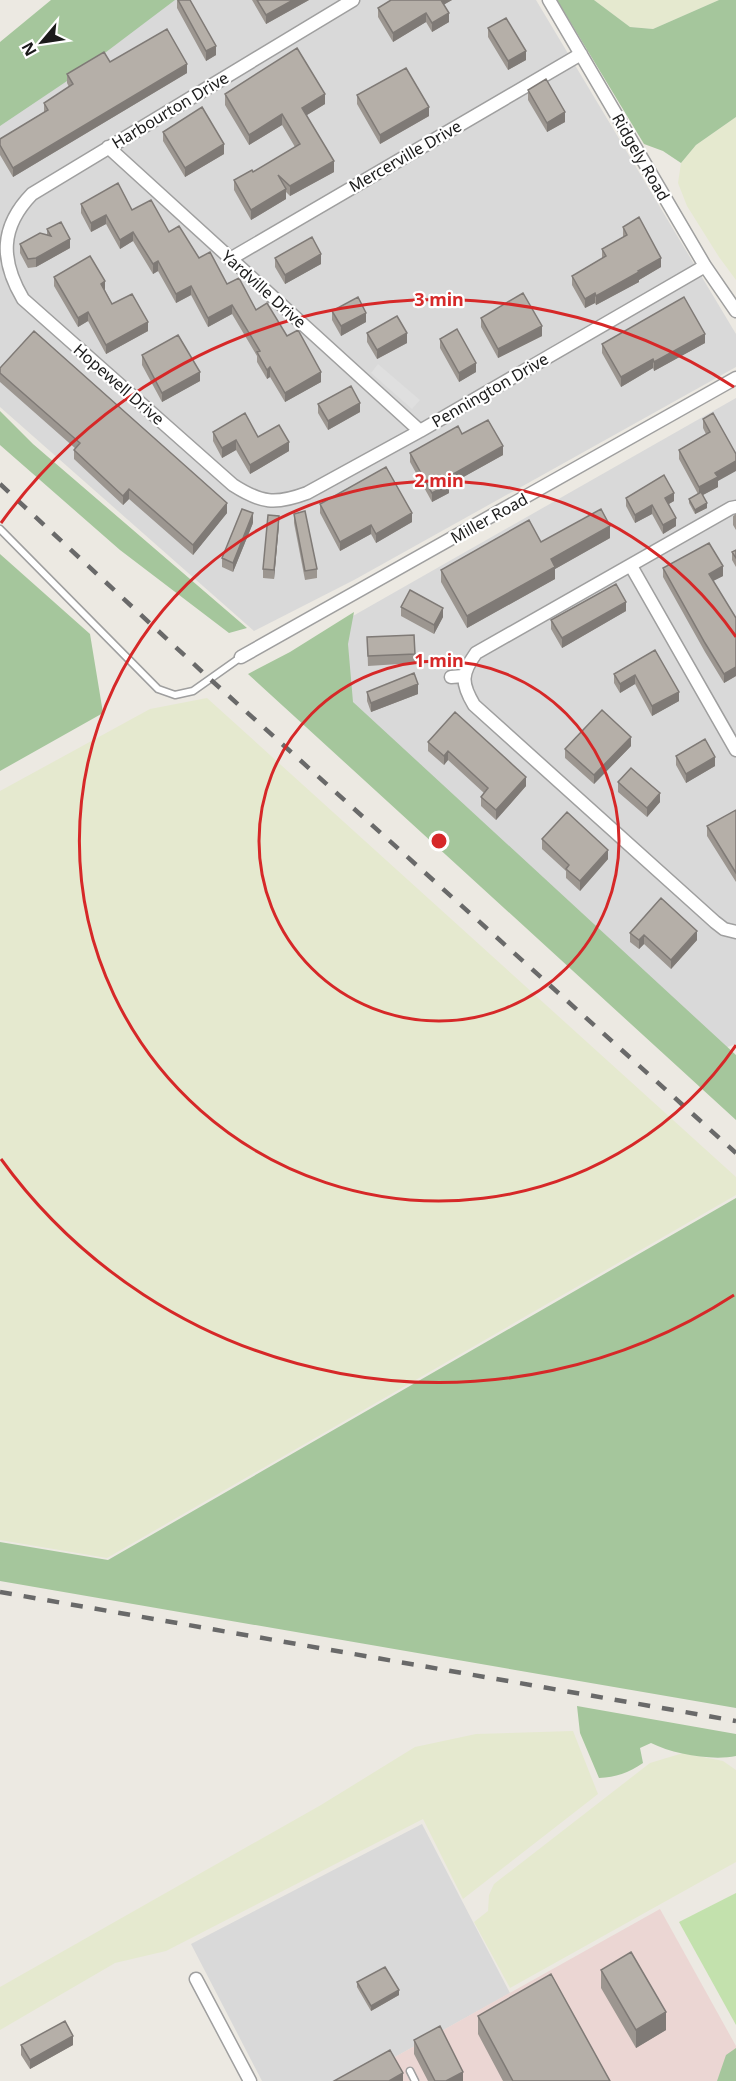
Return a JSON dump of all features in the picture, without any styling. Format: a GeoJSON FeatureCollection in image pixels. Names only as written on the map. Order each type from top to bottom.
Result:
{"type":"FeatureCollection","features":[{"type":"Feature","properties":{"kind":"street","name":"Harbourton Drive"},"geometry":{"type":"LineString","coordinates":[[4,237],[12,214],[26,199],[353,0]]}},
{"type":"Feature","properties":{"kind":"street","name":"Ridgely Road"},"geometry":{"type":"LineString","coordinates":[[549,0],[705,266],[736,311]]}},
{"type":"Feature","properties":{"kind":"street","name":"Mercerville Drive"},"geometry":{"type":"LineString","coordinates":[[230,259],[580,54]]}},
{"type":"Feature","properties":{"kind":"street","name":"Yardville Drive"},"geometry":{"type":"LineString","coordinates":[[108,147],[420,430]]}},
{"type":"Feature","properties":{"kind":"street","name":"Hopewell Drive"},"geometry":{"type":"LineString","coordinates":[[4,237],[3,260],[10,281],[23,299],[233,485],[251,496],[271,502]]}},
{"type":"Feature","properties":{"kind":"street","name":"Pennington Drive"},"geometry":{"type":"LineString","coordinates":[[271,502],[288,500],[307,493],[705,266]]}},
{"type":"Feature","properties":{"kind":"street","name":"Miller Road"},"geometry":{"type":"LineString","coordinates":[[242,657],[736,378]]}},
{"type":"Feature","properties":{"kind":"street"},"geometry":{"type":"LineString","coordinates":[[736,507],[476,653],[457,676],[474,705],[715,922],[724,929],[736,932]]}},
{"type":"Feature","properties":{"kind":"street"},"geometry":{"type":"LineString","coordinates":[[631,566],[736,750]]}},
{"type":"Feature","properties":{"kind":"street"},"geometry":{"type":"LineString","coordinates":[[196,1979],[250,2081]]}},
{"type":"Feature","properties":{"kind":"lane"},"geometry":{"type":"LineString","coordinates":[[0,529],[158,689],[175,695],[193,691],[242,657]]}},
{"type":"Feature","properties":{"kind":"lane"},"geometry":{"type":"LineString","coordinates":[[410,2071],[415,2081]]}},
{"type":"Feature","properties":{"kind":"shaded area"},"geometry":{"type":"Polygon","coordinates":[[[173,0],[536,0],[736,334],[736,367],[354,580],[254,631],[0,407],[0,100],[173,0]]]}},
{"type":"Feature","properties":{"kind":"shaded area"},"geometry":{"type":"Polygon","coordinates":[[[378,364],[420,400],[412,409],[371,373],[378,364]]]}},
{"type":"Feature","properties":{"kind":"shaded area"},"geometry":{"type":"Polygon","coordinates":[[[736,398],[736,1044],[716,1051],[329,688],[323,633],[736,398]]]}},
{"type":"Feature","properties":{"kind":"shaded area"},"geometry":{"type":"Polygon","coordinates":[[[422,1824],[510,1993],[352,2081],[262,2081],[191,1944],[422,1824]]]}},
{"type":"Feature","properties":{"kind":"shaded area"},"geometry":{"type":"Polygon","coordinates":[[[660,1909],[736,2046],[736,2081],[352,2081],[660,1909]]]}},
{"type":"Feature","properties":{"kind":"green space"},"geometry":{"type":"Polygon","coordinates":[[[51,0],[175,0],[73,77],[0,126],[0,42],[51,0]]]}},
{"type":"Feature","properties":{"kind":"green space"},"geometry":{"type":"Polygon","coordinates":[[[557,0],[594,0],[630,27],[653,29],[719,0],[736,0],[736,117],[696,145],[681,163],[663,151],[644,144],[557,0]]]}},
{"type":"Feature","properties":{"kind":"green space"},"geometry":{"type":"Polygon","coordinates":[[[594,0],[719,0],[653,29],[630,27],[594,0]]]}},
{"type":"Feature","properties":{"kind":"green space"},"geometry":{"type":"Polygon","coordinates":[[[736,117],[736,280],[687,206],[678,183],[681,163],[696,145],[736,117]]]}},
{"type":"Feature","properties":{"kind":"green space"},"geometry":{"type":"Polygon","coordinates":[[[0,411],[33,444],[247,628],[229,633],[120,550],[0,445],[0,411]]]}},
{"type":"Feature","properties":{"kind":"green space"},"geometry":{"type":"Polygon","coordinates":[[[0,554],[90,634],[103,713],[0,771],[0,554]]]}},
{"type":"Feature","properties":{"kind":"green space"},"geometry":{"type":"Polygon","coordinates":[[[354,612],[348,644],[353,702],[736,1055],[736,1120],[248,674],[290,652],[354,612]]]}},
{"type":"Feature","properties":{"kind":"green space"},"geometry":{"type":"Polygon","coordinates":[[[207,698],[736,1177],[736,1195],[107,1558],[0,1540],[0,791],[150,709],[207,698]]]}},
{"type":"Feature","properties":{"kind":"green space"},"geometry":{"type":"Polygon","coordinates":[[[736,1198],[736,1708],[0,1581],[0,1542],[108,1560],[736,1198]]]}},
{"type":"Feature","properties":{"kind":"green space"},"geometry":{"type":"Polygon","coordinates":[[[577,1706],[736,1734],[736,1756],[716,1758],[693,1756],[651,1743],[640,1748],[643,1763],[622,1774],[599,1778],[580,1733],[577,1706]]]}},
{"type":"Feature","properties":{"kind":"green space"},"geometry":{"type":"Polygon","coordinates":[[[573,1731],[598,1794],[463,1899],[423,1819],[166,1951],[115,1963],[0,2030],[0,1987],[321,1805],[415,1747],[476,1734],[573,1731]]]}},
{"type":"Feature","properties":{"kind":"green space"},"geometry":{"type":"Polygon","coordinates":[[[683,1753],[723,1761],[736,1770],[736,1862],[510,1988],[474,1922],[488,1911],[489,1895],[494,1884],[650,1763],[683,1753]]]}},
{"type":"Feature","properties":{"kind":"green space"},"geometry":{"type":"Polygon","coordinates":[[[736,1893],[736,2025],[679,1922],[736,1893]]]}},
{"type":"Feature","properties":{"kind":"green space"},"geometry":{"type":"Polygon","coordinates":[[[736,2048],[736,2081],[717,2081],[726,2055],[736,2048]]]}},
{"type":"Feature","properties":{"kind":"building"},"geometry":{"type":"Polygon","coordinates":[[[178,0],[190,0],[216,46],[206,51],[178,0]]]}},
{"type":"Feature","properties":{"kind":"building"},"geometry":{"type":"Polygon","coordinates":[[[257,0],[293,0],[266,15],[257,0]]]}},
{"type":"Feature","properties":{"kind":"building"},"geometry":{"type":"Polygon","coordinates":[[[391,0],[441,0],[449,13],[432,23],[426,13],[393,33],[378,8],[391,0]]]}},
{"type":"Feature","properties":{"kind":"building"},"geometry":{"type":"Polygon","coordinates":[[[506,18],[526,51],[508,61],[488,28],[506,18]]]}},
{"type":"Feature","properties":{"kind":"building"},"geometry":{"type":"Polygon","coordinates":[[[167,29],[187,64],[13,168],[0,145],[0,139],[48,110],[44,103],[73,84],[67,74],[104,52],[110,62],[167,29]]]}},
{"type":"Feature","properties":{"kind":"building"},"geometry":{"type":"Polygon","coordinates":[[[297,48],[325,94],[302,108],[334,161],[290,186],[278,175],[286,189],[251,210],[234,180],[252,170],[253,172],[300,144],[282,114],[249,135],[225,94],[297,48]]]}},
{"type":"Feature","properties":{"kind":"building"},"geometry":{"type":"Polygon","coordinates":[[[406,68],[429,107],[380,135],[357,95],[406,68]]]}},
{"type":"Feature","properties":{"kind":"building"},"geometry":{"type":"Polygon","coordinates":[[[546,79],[565,112],[547,123],[528,90],[546,79]]]}},
{"type":"Feature","properties":{"kind":"building"},"geometry":{"type":"Polygon","coordinates":[[[202,107],[224,144],[185,168],[163,132],[202,107]]]}},
{"type":"Feature","properties":{"kind":"building"},"geometry":{"type":"Polygon","coordinates":[[[118,183],[132,210],[151,200],[169,232],[179,226],[199,258],[210,252],[227,284],[239,278],[256,310],[267,303],[287,336],[298,330],[321,372],[285,393],[270,367],[267,370],[257,352],[260,351],[232,305],[208,318],[191,286],[176,294],[158,261],[153,264],[133,232],[120,240],[106,215],[91,223],[81,204],[118,183]]]}},
{"type":"Feature","properties":{"kind":"building"},"geometry":{"type":"Polygon","coordinates":[[[639,217],[661,258],[596,296],[595,293],[585,299],[572,276],[606,256],[602,249],[627,235],[623,227],[639,217]]]}},
{"type":"Feature","properties":{"kind":"building"},"geometry":{"type":"Polygon","coordinates":[[[61,222],[70,239],[36,258],[28,259],[20,244],[40,233],[51,236],[47,229],[61,222]]]}},
{"type":"Feature","properties":{"kind":"building"},"geometry":{"type":"Polygon","coordinates":[[[312,237],[321,254],[285,275],[275,258],[312,237]]]}},
{"type":"Feature","properties":{"kind":"building"},"geometry":{"type":"Polygon","coordinates":[[[90,256],[105,281],[101,284],[112,304],[132,294],[148,322],[106,345],[88,312],[78,318],[54,277],[90,256]]]}},
{"type":"Feature","properties":{"kind":"building"},"geometry":{"type":"Polygon","coordinates":[[[523,293],[542,326],[498,349],[481,318],[523,293]]]}},
{"type":"Feature","properties":{"kind":"building"},"geometry":{"type":"Polygon","coordinates":[[[358,297],[366,313],[341,326],[332,311],[358,297]]]}},
{"type":"Feature","properties":{"kind":"building"},"geometry":{"type":"Polygon","coordinates":[[[684,297],[705,334],[621,377],[602,344],[684,297]]]}},
{"type":"Feature","properties":{"kind":"building"},"geometry":{"type":"Polygon","coordinates":[[[397,316],[407,333],[377,350],[367,333],[397,316]]]}},
{"type":"Feature","properties":{"kind":"building"},"geometry":{"type":"Polygon","coordinates":[[[457,329],[476,363],[459,373],[440,339],[457,329]]]}},
{"type":"Feature","properties":{"kind":"building"},"geometry":{"type":"Polygon","coordinates":[[[34,331],[227,503],[193,545],[129,489],[123,496],[74,450],[80,443],[0,373],[0,368],[34,331]]]}},
{"type":"Feature","properties":{"kind":"building"},"geometry":{"type":"Polygon","coordinates":[[[178,335],[200,372],[162,393],[142,355],[178,335]]]}},
{"type":"Feature","properties":{"kind":"building"},"geometry":{"type":"Polygon","coordinates":[[[351,386],[360,403],[328,421],[318,404],[351,386]]]}},
{"type":"Feature","properties":{"kind":"building"},"geometry":{"type":"Polygon","coordinates":[[[245,413],[258,437],[279,425],[289,442],[250,465],[236,440],[222,448],[213,432],[245,413]]]}},
{"type":"Feature","properties":{"kind":"building"},"geometry":{"type":"Polygon","coordinates":[[[713,413],[736,454],[736,461],[715,473],[718,477],[699,487],[679,450],[710,432],[703,419],[713,413]]]}},
{"type":"Feature","properties":{"kind":"building"},"geometry":{"type":"Polygon","coordinates":[[[488,420],[503,446],[446,478],[449,484],[432,493],[410,453],[458,426],[462,434],[488,420]]]}},
{"type":"Feature","properties":{"kind":"building"},"geometry":{"type":"Polygon","coordinates":[[[386,467],[412,513],[376,534],[371,525],[340,542],[320,504],[386,467]]]}},
{"type":"Feature","properties":{"kind":"building"},"geometry":{"type":"Polygon","coordinates":[[[664,475],[674,493],[665,498],[676,518],[663,525],[652,505],[635,515],[626,498],[664,475]]]}},
{"type":"Feature","properties":{"kind":"building"},"geometry":{"type":"Polygon","coordinates":[[[701,492],[707,503],[695,510],[689,499],[701,492]]]}},
{"type":"Feature","properties":{"kind":"building"},"geometry":{"type":"Polygon","coordinates":[[[242,509],[253,513],[233,563],[222,558],[242,509]]]}},
{"type":"Feature","properties":{"kind":"building"},"geometry":{"type":"Polygon","coordinates":[[[601,509],[610,526],[551,559],[555,567],[467,616],[441,570],[529,520],[541,542],[601,509]]]}},
{"type":"Feature","properties":{"kind":"building"},"geometry":{"type":"Polygon","coordinates":[[[305,511],[317,569],[305,571],[294,514],[305,511]]]}},
{"type":"Feature","properties":{"kind":"building"},"geometry":{"type":"Polygon","coordinates":[[[268,515],[279,516],[274,570],[263,569],[268,515]]]}},
{"type":"Feature","properties":{"kind":"building"},"geometry":{"type":"Polygon","coordinates":[[[709,543],[723,566],[709,574],[736,618],[736,667],[724,674],[663,568],[709,543]]]}},
{"type":"Feature","properties":{"kind":"building"},"geometry":{"type":"Polygon","coordinates":[[[616,584],[626,602],[562,638],[551,620],[616,584]]]}},
{"type":"Feature","properties":{"kind":"building"},"geometry":{"type":"Polygon","coordinates":[[[410,590],[443,608],[434,625],[401,607],[410,590]]]}},
{"type":"Feature","properties":{"kind":"building"},"geometry":{"type":"Polygon","coordinates":[[[414,635],[415,654],[368,656],[367,637],[414,635]]]}},
{"type":"Feature","properties":{"kind":"building"},"geometry":{"type":"Polygon","coordinates":[[[655,650],[679,692],[652,706],[635,675],[620,684],[614,674],[655,650]]]}},
{"type":"Feature","properties":{"kind":"building"},"geometry":{"type":"Polygon","coordinates":[[[414,673],[418,684],[371,703],[367,692],[414,673]]]}},
{"type":"Feature","properties":{"kind":"building"},"geometry":{"type":"Polygon","coordinates":[[[602,710],[631,737],[594,775],[565,749],[602,710]]]}},
{"type":"Feature","properties":{"kind":"building"},"geometry":{"type":"Polygon","coordinates":[[[455,712],[526,777],[496,810],[481,797],[488,788],[448,751],[444,756],[428,742],[455,712]]]}},
{"type":"Feature","properties":{"kind":"building"},"geometry":{"type":"Polygon","coordinates":[[[705,739],[715,757],[686,774],[676,756],[705,739]]]}},
{"type":"Feature","properties":{"kind":"building"},"geometry":{"type":"Polygon","coordinates":[[[631,768],[660,793],[647,808],[618,782],[631,768]]]}},
{"type":"Feature","properties":{"kind":"building"},"geometry":{"type":"Polygon","coordinates":[[[736,810],[736,873],[707,826],[736,810]]]}},
{"type":"Feature","properties":{"kind":"building"},"geometry":{"type":"Polygon","coordinates":[[[567,812],[608,850],[580,881],[566,869],[569,865],[542,839],[567,812]]]}},
{"type":"Feature","properties":{"kind":"building"},"geometry":{"type":"Polygon","coordinates":[[[661,898],[697,931],[671,960],[644,935],[639,940],[630,933],[661,898]]]}},
{"type":"Feature","properties":{"kind":"building"},"geometry":{"type":"Polygon","coordinates":[[[631,1952],[666,2012],[636,2030],[601,1970],[631,1952]]]}},
{"type":"Feature","properties":{"kind":"building"},"geometry":{"type":"Polygon","coordinates":[[[385,1967],[399,1990],[371,2006],[357,1982],[385,1967]]]}},
{"type":"Feature","properties":{"kind":"building"},"geometry":{"type":"Polygon","coordinates":[[[551,1974],[610,2081],[513,2081],[478,2016],[551,1974]]]}},
{"type":"Feature","properties":{"kind":"building"},"geometry":{"type":"Polygon","coordinates":[[[65,2021],[73,2036],[30,2060],[21,2045],[65,2021]]]}},
{"type":"Feature","properties":{"kind":"building"},"geometry":{"type":"Polygon","coordinates":[[[440,2026],[463,2072],[446,2081],[435,2081],[414,2040],[440,2026]]]}},
{"type":"Feature","properties":{"kind":"building"},"geometry":{"type":"Polygon","coordinates":[[[390,2050],[403,2073],[389,2081],[334,2081],[390,2050]]]}},
{"type":"Feature","properties":{"kind":"railway"},"geometry":{"type":"LineString","coordinates":[[0,484],[210,679],[736,1153]]}},
{"type":"Feature","properties":{"kind":"railway"},"geometry":{"type":"LineString","coordinates":[[0,1592],[736,1721]]}}]}
